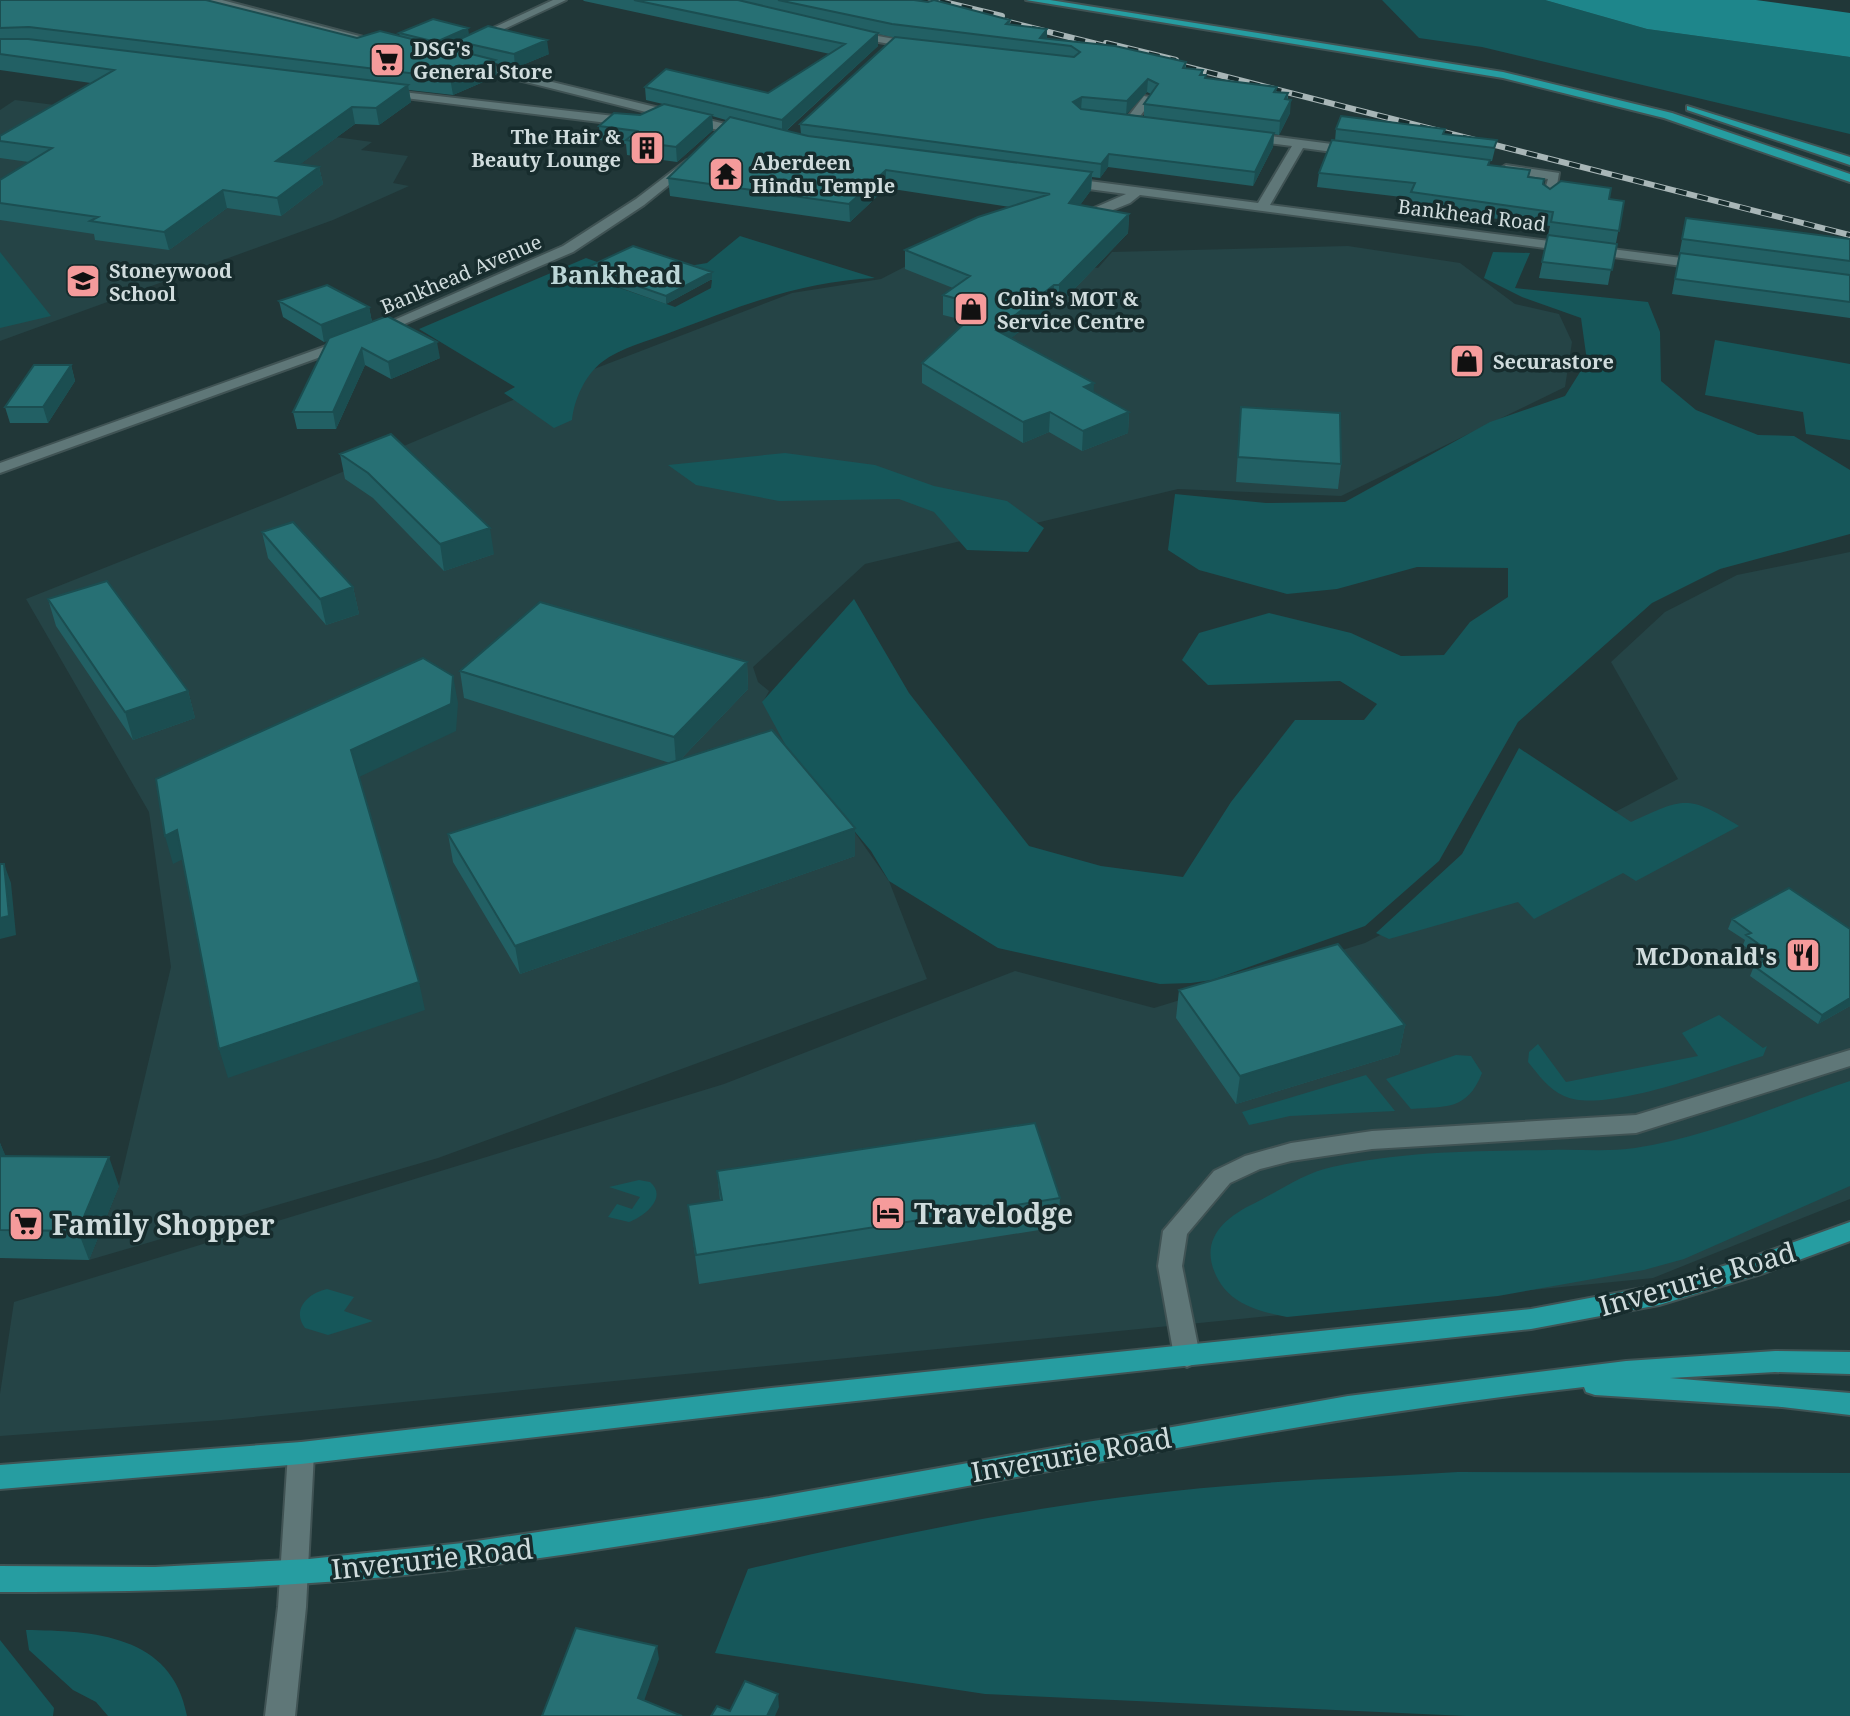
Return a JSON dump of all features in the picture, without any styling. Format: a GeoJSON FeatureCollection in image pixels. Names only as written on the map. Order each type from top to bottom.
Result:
{"type":"FeatureCollection","features":[{"type":"Feature","properties":{"kind":"main road"},"geometry":{"type":"LineString","coordinates":[[1031,0],[1503,75],[1668,115],[1850,178]]}},
{"type":"Feature","properties":{"kind":"main road"},"geometry":{"type":"LineString","coordinates":[[1091,0],[1543,72],[1728,119],[1850,161]]}},
{"type":"Feature","properties":{"kind":"main road","name":"Inverurie Road"},"geometry":{"type":"LineString","coordinates":[[0,1477],[301,1453],[1593,1309],[1712,1279],[1850,1231]]}},
{"type":"Feature","properties":{"kind":"main road","name":"Inverurie Road"},"geometry":{"type":"LineString","coordinates":[[0,1579],[154,1582],[479,1556],[675,1526],[1398,1397],[1702,1362],[1850,1363]]}},
{"type":"Feature","properties":{"kind":"main road"},"geometry":{"type":"LineString","coordinates":[[1547,1381],[1767,1394],[1850,1404]]}},
{"type":"Feature","properties":{"kind":"street"},"geometry":{"type":"LineString","coordinates":[[210,0],[395,47]]}},
{"type":"Feature","properties":{"kind":"street"},"geometry":{"type":"LineString","coordinates":[[436,57],[561,0]]}},
{"type":"Feature","properties":{"kind":"street"},"geometry":{"type":"LineString","coordinates":[[831,29],[892,43],[937,48]]}},
{"type":"Feature","properties":{"kind":"street"},"geometry":{"type":"LineString","coordinates":[[881,53],[892,43]]}},
{"type":"Feature","properties":{"kind":"street"},"geometry":{"type":"LineString","coordinates":[[422,54],[663,112],[722,132],[755,135]]}},
{"type":"Feature","properties":{"kind":"street"},"geometry":{"type":"LineString","coordinates":[[366,90],[634,123],[663,112]]}},
{"type":"Feature","properties":{"kind":"street"},"geometry":{"type":"LineString","coordinates":[[1145,124],[1124,121],[1148,98]]}},
{"type":"Feature","properties":{"kind":"street"},"geometry":{"type":"LineString","coordinates":[[1237,136],[1374,153]]}},
{"type":"Feature","properties":{"kind":"street"},"geometry":{"type":"LineString","coordinates":[[1262,208],[1299,144]]}},
{"type":"Feature","properties":{"kind":"street","name":"Bankhead Avenue"},"geometry":{"type":"LineString","coordinates":[[0,468],[214,393],[526,270],[590,237],[693,158]]}},
{"type":"Feature","properties":{"kind":"street"},"geometry":{"type":"LineString","coordinates":[[1495,168],[1555,176],[1549,197]]}},
{"type":"Feature","properties":{"kind":"street","name":"Bankhead Road"},"geometry":{"type":"LineString","coordinates":[[1050,180],[1720,267]]}},
{"type":"Feature","properties":{"kind":"street"},"geometry":{"type":"LineString","coordinates":[[1083,218],[1126,200],[1136,192]]}},
{"type":"Feature","properties":{"kind":"street"},"geometry":{"type":"LineString","coordinates":[[1187,1356],[1170,1266],[1175,1231],[1222,1177],[1253,1162],[1291,1152],[1372,1140],[1636,1124],[1850,1058]]}},
{"type":"Feature","properties":{"kind":"street","name":"Inverurie Road"},"geometry":{"type":"LineString","coordinates":[[280,1716],[295,1572],[301,1453]]}},
{"type":"Feature","properties":{"kind":"shaded area"},"geometry":{"type":"Polygon","coordinates":[[[1382,0],[1545,0],[1647,29],[1850,57],[1850,134],[1482,47],[1419,38],[1382,0]]]}},
{"type":"Feature","properties":{"kind":"shaded area"},"geometry":{"type":"Polygon","coordinates":[[[1545,0],[1756,0],[1850,13],[1850,57],[1647,29],[1545,0]]]}},
{"type":"Feature","properties":{"kind":"shaded area","name":"Stoneywood School"},"geometry":{"type":"Polygon","coordinates":[[[15,100],[207,124],[219,121],[372,142],[361,150],[408,156],[393,183],[409,186],[333,220],[0,341],[0,110],[15,100]]]}},
{"type":"Feature","properties":{"kind":"shaded area"},"geometry":{"type":"Polygon","coordinates":[[[972,232],[1024,256],[1098,268],[1112,252],[1348,246],[1460,263],[1515,304],[1559,314],[1572,342],[1565,387],[1341,496],[1178,489],[865,564],[753,667],[758,682],[769,691],[763,702],[889,881],[927,979],[438,1158],[89,1260],[119,1186],[171,967],[149,812],[26,599],[283,497],[508,402],[792,293],[881,279],[972,232]]]}},
{"type":"Feature","properties":{"kind":"shaded area"},"geometry":{"type":"Polygon","coordinates":[[[740,236],[875,278],[795,290],[634,345],[596,367],[578,396],[572,420],[554,428],[504,393],[515,387],[419,329],[586,258],[600,263],[588,277],[675,307],[711,288],[712,280],[677,268],[707,263],[740,236]]]}},
{"type":"Feature","properties":{"kind":"shaded area"},"geometry":{"type":"Polygon","coordinates":[[[0,252],[51,316],[0,328],[0,252]]]}},
{"type":"Feature","properties":{"kind":"shaded area"},"geometry":{"type":"Polygon","coordinates":[[[1493,252],[1530,253],[1515,288],[1648,302],[1660,332],[1661,381],[1696,410],[1758,435],[1794,436],[1850,470],[1850,534],[1720,569],[1652,603],[1518,722],[1439,861],[1365,926],[1212,980],[1160,984],[998,948],[889,881],[871,851],[791,755],[762,702],[854,599],[909,693],[1029,846],[1101,866],[1183,877],[1231,802],[1295,720],[1364,720],[1377,704],[1340,681],[1208,685],[1182,660],[1199,633],[1269,613],[1351,633],[1401,656],[1444,655],[1470,622],[1508,597],[1508,568],[1417,567],[1337,589],[1287,594],[1199,570],[1168,550],[1175,494],[1266,503],[1345,502],[1490,422],[1565,396],[1587,361],[1581,318],[1522,297],[1484,278],[1493,252]]]}},
{"type":"Feature","properties":{"kind":"shaded area"},"geometry":{"type":"Polygon","coordinates":[[[1715,340],[1850,364],[1850,440],[1806,434],[1803,412],[1705,395],[1715,340]]]}},
{"type":"Feature","properties":{"kind":"shaded area"},"geometry":{"type":"Polygon","coordinates":[[[785,453],[875,465],[934,486],[1007,501],[1044,528],[1028,552],[967,550],[934,512],[899,499],[779,501],[696,485],[668,465],[785,453]]]}},
{"type":"Feature","properties":{"kind":"shaded area"},"geometry":{"type":"Polygon","coordinates":[[[1850,552],[1850,1199],[1653,1278],[222,1420],[0,1436],[0,1394],[14,1302],[724,1084],[1015,971],[1154,1008],[1365,943],[1678,779],[1611,662],[1665,612],[1737,575],[1850,552]]]}},
{"type":"Feature","properties":{"kind":"shaded area"},"geometry":{"type":"Polygon","coordinates":[[[1519,748],[1631,822],[1663,808],[1685,803],[1708,808],[1739,826],[1636,881],[1623,873],[1534,919],[1518,902],[1389,939],[1376,933],[1462,854],[1519,748]]]}},
{"type":"Feature","properties":{"kind":"shaded area"},"geometry":{"type":"Polygon","coordinates":[[[1719,1015],[1763,1048],[1767,1046],[1763,1056],[1662,1088],[1606,1100],[1564,1096],[1553,1090],[1528,1062],[1529,1052],[1538,1044],[1566,1082],[1698,1056],[1682,1033],[1719,1015]]]}},
{"type":"Feature","properties":{"kind":"shaded area"},"geometry":{"type":"Polygon","coordinates":[[[1456,1055],[1471,1056],[1482,1073],[1470,1094],[1454,1104],[1411,1109],[1386,1079],[1456,1055]]]}},
{"type":"Feature","properties":{"kind":"shaded area"},"geometry":{"type":"Polygon","coordinates":[[[1366,1075],[1395,1111],[1290,1116],[1249,1125],[1242,1112],[1366,1075]]]}},
{"type":"Feature","properties":{"kind":"shaded area"},"geometry":{"type":"Polygon","coordinates":[[[1850,1081],[1850,1186],[1684,1259],[1644,1270],[1498,1296],[1287,1317],[1240,1302],[1225,1289],[1213,1267],[1212,1244],[1223,1225],[1243,1209],[1322,1169],[1441,1153],[1635,1148],[1717,1128],[1850,1081]]]}},
{"type":"Feature","properties":{"kind":"shaded area"},"geometry":{"type":"Polygon","coordinates":[[[639,1180],[650,1182],[655,1188],[657,1194],[652,1205],[629,1222],[608,1217],[617,1204],[632,1209],[640,1197],[609,1187],[639,1180]]]}},
{"type":"Feature","properties":{"kind":"shaded area"},"geometry":{"type":"Polygon","coordinates":[[[327,1289],[354,1297],[344,1311],[373,1321],[328,1335],[305,1328],[300,1315],[304,1303],[314,1294],[327,1289]]]}},
{"type":"Feature","properties":{"kind":"shaded area"},"geometry":{"type":"Polygon","coordinates":[[[1458,1472],[1850,1473],[1850,1716],[1466,1716],[985,1694],[715,1653],[748,1569],[926,1530],[1106,1499],[1256,1484],[1458,1472]]]}},
{"type":"Feature","properties":{"kind":"shaded area"},"geometry":{"type":"Polygon","coordinates":[[[26,1630],[102,1636],[147,1653],[165,1668],[179,1689],[187,1716],[108,1716],[96,1702],[73,1690],[29,1650],[26,1630]]]}},
{"type":"Feature","properties":{"kind":"shaded area"},"geometry":{"type":"Polygon","coordinates":[[[0,1640],[54,1708],[53,1716],[0,1716],[0,1640]]]}},
{"type":"Feature","properties":{"kind":"building"},"geometry":{"type":"Polygon","coordinates":[[[0,0],[206,0],[357,38],[380,31],[495,60],[450,78],[29,27],[0,28],[0,0]]]}},
{"type":"Feature","properties":{"kind":"building"},"geometry":{"type":"Polygon","coordinates":[[[634,0],[738,0],[878,33],[782,120],[645,87],[666,69],[768,93],[845,44],[634,0]]]}},
{"type":"Feature","properties":{"kind":"building"},"geometry":{"type":"Polygon","coordinates":[[[778,0],[934,0],[1010,20],[1006,24],[1047,29],[1040,38],[1115,46],[1186,62],[1183,68],[1203,70],[1200,75],[1206,75],[1205,78],[1277,87],[1274,92],[1288,93],[1285,99],[1291,100],[1280,121],[1144,104],[1158,84],[1148,79],[1127,101],[1082,97],[1073,102],[1081,109],[1274,133],[1255,172],[1109,154],[1101,164],[800,124],[895,37],[1074,57],[1080,52],[1071,46],[892,24],[778,0]]]}},
{"type":"Feature","properties":{"kind":"building"},"geometry":{"type":"Polygon","coordinates":[[[433,19],[468,28],[436,42],[399,33],[433,19]]]}},
{"type":"Feature","properties":{"kind":"building"},"geometry":{"type":"Polygon","coordinates":[[[488,26],[547,40],[514,54],[456,41],[488,26]]]}},
{"type":"Feature","properties":{"kind":"building"},"geometry":{"type":"Polygon","coordinates":[[[0,39],[28,39],[408,85],[376,108],[352,107],[276,161],[319,167],[277,198],[223,190],[164,232],[90,221],[98,217],[0,203],[0,180],[52,148],[0,141],[0,136],[114,70],[0,54],[0,39]]]}},
{"type":"Feature","properties":{"kind":"building"},"geometry":{"type":"Polygon","coordinates":[[[664,104],[712,115],[676,147],[626,140],[637,131],[599,126],[614,113],[640,115],[664,104]]]}},
{"type":"Feature","properties":{"kind":"building"},"geometry":{"type":"Polygon","coordinates":[[[1341,116],[1445,129],[1443,134],[1497,140],[1494,148],[1336,129],[1341,116]]]}},
{"type":"Feature","properties":{"kind":"building"},"geometry":{"type":"Polygon","coordinates":[[[730,117],[808,136],[1092,172],[1069,203],[1129,214],[1059,285],[1054,285],[996,330],[1094,383],[1084,387],[1129,412],[1083,431],[1050,412],[1023,422],[922,363],[983,306],[943,295],[970,276],[905,250],[978,217],[1050,194],[886,170],[849,204],[668,178],[730,117]]]}},
{"type":"Feature","properties":{"kind":"building"},"geometry":{"type":"Polygon","coordinates":[[[1332,140],[1490,160],[1488,165],[1530,170],[1528,177],[1544,179],[1543,184],[1550,189],[1561,181],[1611,188],[1609,199],[1624,201],[1619,231],[1551,222],[1553,212],[1411,192],[1415,183],[1319,173],[1332,140]]]}},
{"type":"Feature","properties":{"kind":"building"},"geometry":{"type":"Polygon","coordinates":[[[1686,218],[1850,239],[1850,261],[1682,239],[1686,218]]]}},
{"type":"Feature","properties":{"kind":"building"},"geometry":{"type":"Polygon","coordinates":[[[1548,235],[1617,244],[1612,270],[1542,262],[1548,235]]]}},
{"type":"Feature","properties":{"kind":"building"},"geometry":{"type":"Polygon","coordinates":[[[633,246],[712,272],[666,296],[586,268],[633,246]]]}},
{"type":"Feature","properties":{"kind":"building"},"geometry":{"type":"Polygon","coordinates":[[[1680,253],[1850,275],[1850,302],[1675,279],[1680,253]]]}},
{"type":"Feature","properties":{"kind":"building"},"geometry":{"type":"Polygon","coordinates":[[[327,285],[369,307],[321,325],[279,301],[327,285]]]}},
{"type":"Feature","properties":{"kind":"building"},"geometry":{"type":"Polygon","coordinates":[[[387,316],[437,342],[388,362],[362,348],[333,412],[293,412],[329,338],[387,316]]]}},
{"type":"Feature","properties":{"kind":"building"},"geometry":{"type":"Polygon","coordinates":[[[34,365],[71,365],[43,407],[5,407],[34,365]]]}},
{"type":"Feature","properties":{"kind":"building"},"geometry":{"type":"Polygon","coordinates":[[[1241,407],[1340,413],[1341,464],[1238,457],[1241,407]]]}},
{"type":"Feature","properties":{"kind":"building"},"geometry":{"type":"Polygon","coordinates":[[[391,434],[490,528],[440,544],[368,473],[340,454],[391,434]]]}},
{"type":"Feature","properties":{"kind":"building"},"geometry":{"type":"Polygon","coordinates":[[[293,522],[353,587],[320,599],[262,532],[293,522]]]}},
{"type":"Feature","properties":{"kind":"building"},"geometry":{"type":"Polygon","coordinates":[[[107,581],[188,691],[125,712],[48,599],[107,581]]]}},
{"type":"Feature","properties":{"kind":"building"},"geometry":{"type":"Polygon","coordinates":[[[540,602],[747,662],[674,737],[460,671],[540,602]]]}},
{"type":"Feature","properties":{"kind":"building"},"geometry":{"type":"Polygon","coordinates":[[[423,658],[453,676],[451,704],[351,750],[419,982],[219,1049],[177,830],[165,836],[156,779],[423,658]]]}},
{"type":"Feature","properties":{"kind":"building"},"geometry":{"type":"Polygon","coordinates":[[[772,730],[855,828],[515,946],[448,834],[772,730]]]}},
{"type":"Feature","properties":{"kind":"building"},"geometry":{"type":"Polygon","coordinates":[[[0,864],[4,864],[9,916],[0,918],[0,864]]]}},
{"type":"Feature","properties":{"kind":"building","name":"McDonald's"},"geometry":{"type":"Polygon","coordinates":[[[1789,888],[1850,929],[1850,998],[1822,1015],[1754,966],[1774,955],[1746,935],[1751,933],[1732,919],[1789,888]]]}},
{"type":"Feature","properties":{"kind":"building"},"geometry":{"type":"Polygon","coordinates":[[[1338,944],[1405,1025],[1240,1076],[1179,990],[1338,944]]]}},
{"type":"Feature","properties":{"kind":"building","name":"Travelodge"},"geometry":{"type":"Polygon","coordinates":[[[1035,1123],[1060,1198],[696,1255],[688,1205],[722,1200],[717,1171],[1035,1123]]]}},
{"type":"Feature","properties":{"kind":"building"},"geometry":{"type":"Polygon","coordinates":[[[0,1156],[109,1157],[78,1231],[0,1230],[0,1156]]]}},
{"type":"Feature","properties":{"kind":"building"},"geometry":{"type":"Polygon","coordinates":[[[576,1628],[657,1646],[638,1698],[682,1716],[542,1716],[576,1628]]]}},
{"type":"Feature","properties":{"kind":"building"},"geometry":{"type":"Polygon","coordinates":[[[745,1681],[778,1694],[767,1716],[711,1716],[717,1706],[730,1711],[745,1681]]]}},
{"type":"Feature","properties":{"kind":"railway"},"geometry":{"type":"LineString","coordinates":[[919,0],[950,8]]}},
{"type":"Feature","properties":{"kind":"railway"},"geometry":{"type":"LineString","coordinates":[[940,1],[1002,16]]}},
{"type":"Feature","properties":{"kind":"railway"},"geometry":{"type":"LineString","coordinates":[[989,17],[1117,49]]}},
{"type":"Feature","properties":{"kind":"railway"},"geometry":{"type":"LineString","coordinates":[[1106,43],[1176,60]]}},
{"type":"Feature","properties":{"kind":"railway"},"geometry":{"type":"LineString","coordinates":[[1164,61],[1850,235]]}},
{"type":"Feature","properties":{"kind":"place","name":"DSG's General Store"},"geometry":{"type":"Point","coordinates":[387,60]}},
{"type":"Feature","properties":{"kind":"place","name":"The Hair & Beauty Lounge"},"geometry":{"type":"Point","coordinates":[647,148]}},
{"type":"Feature","properties":{"kind":"place","name":"Aberdeen Hindu Temple"},"geometry":{"type":"Point","coordinates":[726,174]}},
{"type":"Feature","properties":{"kind":"place","name":"Stoneywood School"},"geometry":{"type":"Point","coordinates":[83,281]}},
{"type":"Feature","properties":{"kind":"place","name":"Colin's MOT & Service Centre"},"geometry":{"type":"Point","coordinates":[971,309]}},
{"type":"Feature","properties":{"kind":"place","name":"Securastore"},"geometry":{"type":"Point","coordinates":[1467,361]}},
{"type":"Feature","properties":{"kind":"place","name":"McDonald's"},"geometry":{"type":"Point","coordinates":[1803,955]}},
{"type":"Feature","properties":{"kind":"place","name":"Travelodge"},"geometry":{"type":"Point","coordinates":[888,1213]}},
{"type":"Feature","properties":{"kind":"place","name":"Family Shopper"},"geometry":{"type":"Point","coordinates":[26,1224]}},
{"type":"Feature","properties":{"kind":"district","name":"Bankhead"},"geometry":{"type":"Point","coordinates":[616,274]}}]}
